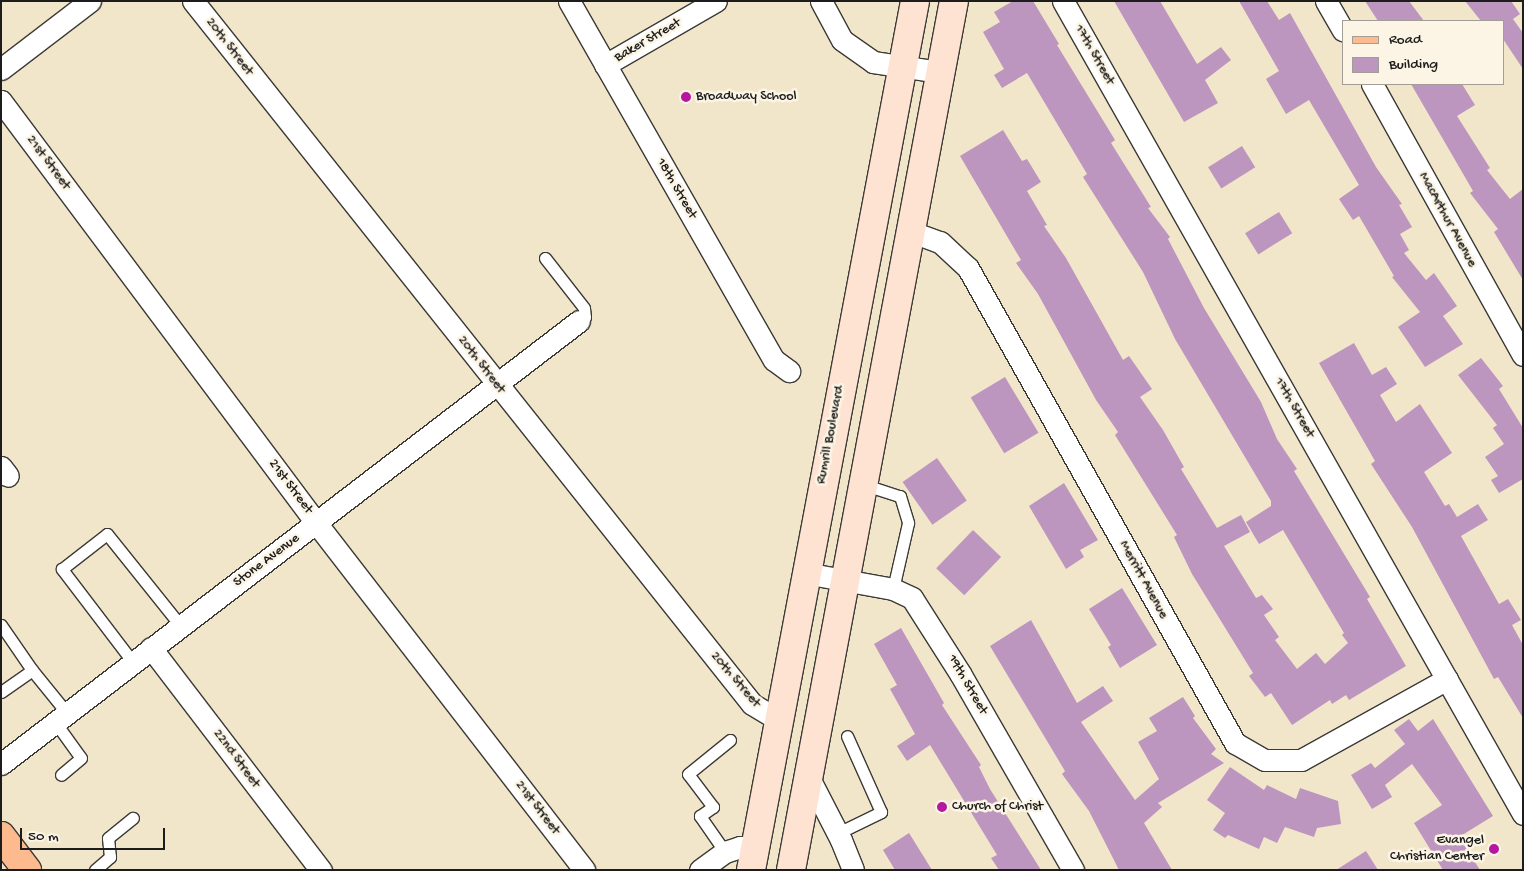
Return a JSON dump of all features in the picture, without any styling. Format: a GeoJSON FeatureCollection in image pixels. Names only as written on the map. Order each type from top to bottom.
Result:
{"type":"FeatureCollection","features":[{"type":"Feature","properties":{"kind":"main road","name":"Rumrill Boulevard"},"geometry":{"type":"LineString","coordinates":[[752,859],[777,719],[915,1]]}},
{"type":"Feature","properties":{"kind":"main road"},"geometry":{"type":"LineString","coordinates":[[790,870],[809,778],[844,579],[912,232],[954,1]]}},
{"type":"Feature","properties":{"kind":"main road"},"geometry":{"type":"LineString","coordinates":[[777,719],[790,728],[796,736],[789,793],[801,816]]}},
{"type":"Feature","properties":{"kind":"main road"},"geometry":{"type":"LineString","coordinates":[[1,836],[27,870]]}},
{"type":"Feature","properties":{"kind":"main road"},"geometry":{"type":"LineString","coordinates":[[1,859],[10,870]]}},
{"type":"Feature","properties":{"kind":"street"},"geometry":{"type":"LineString","coordinates":[[1,70],[90,1]]}},
{"type":"Feature","properties":{"kind":"street","name":"20th Street"},"geometry":{"type":"LineString","coordinates":[[193,1],[752,704],[777,719]]}},
{"type":"Feature","properties":{"kind":"street","name":"18th Street"},"geometry":{"type":"LineString","coordinates":[[569,1],[774,360],[789,370]]}},
{"type":"Feature","properties":{"kind":"street","name":"Baker Street"},"geometry":{"type":"LineString","coordinates":[[605,65],[716,1]]}},
{"type":"Feature","properties":{"kind":"street"},"geometry":{"type":"LineString","coordinates":[[821,1],[842,40],[873,62],[940,72]]}},
{"type":"Feature","properties":{"kind":"street","name":"17th Street"},"geometry":{"type":"LineString","coordinates":[[1063,1],[1523,814]]}},
{"type":"Feature","properties":{"kind":"street"},"geometry":{"type":"LineString","coordinates":[[1326,1],[1342,29]]}},
{"type":"Feature","properties":{"kind":"street","name":"MacArthur Avenue"},"geometry":{"type":"LineString","coordinates":[[1373,85],[1523,355]]}},
{"type":"Feature","properties":{"kind":"street","name":"21st Street"},"geometry":{"type":"LineString","coordinates":[[1,101],[317,524],[584,870]]}},
{"type":"Feature","properties":{"kind":"street","name":"Merritt Avenue"},"geometry":{"type":"LineString","coordinates":[[912,232],[940,242],[968,268],[1235,743],[1264,760],[1301,760],[1447,679]]}},
{"type":"Feature","properties":{"kind":"street","name":"Stone Avenue"},"geometry":{"type":"LineString","coordinates":[[1,764],[132,661],[317,524],[580,321]]}},
{"type":"Feature","properties":{"kind":"street","name":"19th Street"},"geometry":{"type":"LineString","coordinates":[[805,573],[893,589],[912,598],[924,613],[1073,870]]}},
{"type":"Feature","properties":{"kind":"street","name":"22nd Street"},"geometry":{"type":"LineString","coordinates":[[151,648],[321,870]]}},
{"type":"Feature","properties":{"kind":"street"},"geometry":{"type":"LineString","coordinates":[[809,778],[838,834],[853,870]]}},
{"type":"Feature","properties":{"kind":"street"},"geometry":{"type":"LineString","coordinates":[[703,868],[725,852],[740,847],[752,859]]}},
{"type":"Feature","properties":{"kind":"lane"},"geometry":{"type":"LineString","coordinates":[[545,258],[584,308],[585,317],[580,321]]}},
{"type":"Feature","properties":{"kind":"lane"},"geometry":{"type":"LineString","coordinates":[[862,484],[900,496],[908,523],[893,589]]}},
{"type":"Feature","properties":{"kind":"lane"},"geometry":{"type":"LineString","coordinates":[[132,661],[62,569],[107,534],[180,625]]}},
{"type":"Feature","properties":{"kind":"lane"},"geometry":{"type":"LineString","coordinates":[[1,625],[61,717],[81,758],[61,775]]}},
{"type":"Feature","properties":{"kind":"lane"},"geometry":{"type":"LineString","coordinates":[[1,692],[32,670]]}},
{"type":"Feature","properties":{"kind":"lane"},"geometry":{"type":"LineString","coordinates":[[838,834],[880,812],[846,736]]}},
{"type":"Feature","properties":{"kind":"lane"},"geometry":{"type":"LineString","coordinates":[[725,852],[700,816],[712,807],[688,774],[730,740]]}},
{"type":"Feature","properties":{"kind":"lane"},"geometry":{"type":"LineString","coordinates":[[95,870],[110,857],[108,838],[133,818]]}},
{"type":"Feature","properties":{"kind":"building"},"geometry":{"type":"Polygon","coordinates":[[[1013,1],[1033,1],[1059,44],[1057,45],[1115,140],[1111,143],[1151,207],[1148,208],[1170,237],[1168,239],[1204,308],[1261,402],[1277,439],[1297,469],[1294,471],[1370,597],[1367,599],[1406,666],[1349,700],[1346,695],[1332,704],[1330,700],[1292,725],[1271,693],[1265,697],[1249,676],[1253,673],[1192,574],[1174,537],[1177,535],[1115,435],[1118,432],[1096,400],[1038,294],[1016,263],[1021,260],[960,156],[1003,130],[1022,161],[1027,159],[1041,182],[1027,191],[1047,225],[1044,226],[1066,258],[1123,360],[1129,356],[1152,389],[1140,397],[1163,430],[1184,467],[1181,469],[1217,528],[1241,515],[1250,532],[1224,546],[1256,598],[1262,595],[1273,609],[1264,615],[1279,637],[1275,640],[1297,669],[1316,653],[1325,664],[1348,643],[1342,635],[1344,633],[1283,530],[1259,544],[1246,522],[1271,506],[1271,501],[1175,339],[1143,272],[1083,177],[1087,174],[1027,73],[1002,88],[994,75],[1004,69],[983,32],[1000,22],[994,12],[1013,1]]]}},
{"type":"Feature","properties":{"kind":"building"},"geometry":{"type":"Polygon","coordinates":[[[1114,1],[1160,1],[1197,64],[1221,47],[1231,60],[1205,80],[1218,103],[1184,122],[1114,1]]]}},
{"type":"Feature","properties":{"kind":"building"},"geometry":{"type":"Polygon","coordinates":[[[1239,1],[1267,1],[1279,20],[1290,13],[1376,167],[1402,204],[1399,205],[1412,227],[1400,234],[1409,250],[1404,253],[1426,280],[1434,273],[1457,306],[1443,316],[1463,344],[1425,367],[1398,327],[1420,312],[1392,277],[1394,276],[1359,216],[1353,220],[1339,199],[1359,185],[1309,100],[1286,114],[1266,79],[1279,71],[1239,1]]]}},
{"type":"Feature","properties":{"kind":"building"},"geometry":{"type":"Polygon","coordinates":[[[1365,1],[1409,1],[1423,20],[1377,20],[1365,1]]]}},
{"type":"Feature","properties":{"kind":"building"},"geometry":{"type":"Polygon","coordinates":[[[1465,1],[1511,1],[1520,14],[1513,19],[1523,33],[1523,69],[1504,40],[1504,20],[1480,20],[1465,1]]]}},
{"type":"Feature","properties":{"kind":"building"},"geometry":{"type":"Polygon","coordinates":[[[1412,85],[1463,85],[1475,105],[1457,116],[1490,168],[1487,170],[1510,199],[1523,189],[1523,280],[1494,232],[1498,229],[1470,193],[1473,191],[1412,85]]]}},
{"type":"Feature","properties":{"kind":"building"},"geometry":{"type":"Polygon","coordinates":[[[1242,146],[1255,167],[1221,188],[1208,167],[1242,146]]]}},
{"type":"Feature","properties":{"kind":"building"},"geometry":{"type":"Polygon","coordinates":[[[1279,212],[1292,233],[1258,254],[1245,233],[1279,212]]]}},
{"type":"Feature","properties":{"kind":"building"},"geometry":{"type":"Polygon","coordinates":[[[1354,343],[1372,375],[1386,367],[1397,384],[1380,395],[1396,422],[1420,404],[1452,453],[1424,472],[1445,506],[1449,504],[1457,517],[1478,504],[1488,520],[1461,536],[1499,604],[1508,599],[1521,620],[1512,625],[1523,645],[1523,718],[1498,677],[1494,679],[1412,527],[1371,464],[1375,461],[1319,363],[1354,343]]]}},
{"type":"Feature","properties":{"kind":"building"},"geometry":{"type":"Polygon","coordinates":[[[1481,358],[1503,386],[1499,389],[1523,428],[1523,479],[1499,493],[1491,480],[1498,476],[1485,457],[1504,444],[1493,428],[1497,425],[1458,375],[1481,358]]]}},
{"type":"Feature","properties":{"kind":"building"},"geometry":{"type":"Polygon","coordinates":[[[1005,377],[1038,433],[1004,453],[971,398],[1005,377]]]}},
{"type":"Feature","properties":{"kind":"building"},"geometry":{"type":"Polygon","coordinates":[[[937,458],[967,501],[932,525],[903,482],[937,458]]]}},
{"type":"Feature","properties":{"kind":"building"},"geometry":{"type":"Polygon","coordinates":[[[1064,483],[1098,540],[1080,550],[1084,557],[1066,569],[1029,506],[1064,483]]]}},
{"type":"Feature","properties":{"kind":"building"},"geometry":{"type":"Polygon","coordinates":[[[973,530],[1001,557],[964,595],[936,568],[973,530]]]}},
{"type":"Feature","properties":{"kind":"building"},"geometry":{"type":"Polygon","coordinates":[[[1122,588],[1157,645],[1120,668],[1108,647],[1111,645],[1089,609],[1122,588]]]}},
{"type":"Feature","properties":{"kind":"building"},"geometry":{"type":"Polygon","coordinates":[[[1031,620],[1077,703],[1103,686],[1113,701],[1081,722],[1135,800],[1159,779],[1138,742],[1157,731],[1149,718],[1183,697],[1195,716],[1193,718],[1216,749],[1211,754],[1224,763],[1158,803],[1162,807],[1144,823],[1172,870],[1119,870],[1089,811],[1062,774],[1065,771],[990,646],[1031,620]]]}},
{"type":"Feature","properties":{"kind":"building"},"geometry":{"type":"Polygon","coordinates":[[[901,628],[944,703],[942,705],[981,765],[979,767],[990,789],[1041,870],[999,870],[991,858],[997,855],[930,745],[907,761],[897,746],[915,734],[890,689],[897,685],[874,644],[901,628]]]}},
{"type":"Feature","properties":{"kind":"building"},"geometry":{"type":"Polygon","coordinates":[[[1409,719],[1418,731],[1433,719],[1493,816],[1459,837],[1480,870],[1443,870],[1414,823],[1442,805],[1412,764],[1385,785],[1392,797],[1372,809],[1351,775],[1371,763],[1375,768],[1405,744],[1394,730],[1409,719]]]}},
{"type":"Feature","properties":{"kind":"building"},"geometry":{"type":"Polygon","coordinates":[[[1230,767],[1264,790],[1267,785],[1296,799],[1300,788],[1338,801],[1341,824],[1317,828],[1314,837],[1285,827],[1277,843],[1264,837],[1259,849],[1228,835],[1225,838],[1213,830],[1225,813],[1207,800],[1230,767]]]}},
{"type":"Feature","properties":{"kind":"building"},"geometry":{"type":"Polygon","coordinates":[[[909,833],[932,870],[895,870],[883,850],[909,833]]]}},
{"type":"Feature","properties":{"kind":"building"},"geometry":{"type":"Polygon","coordinates":[[[1366,851],[1378,870],[1336,870],[1366,851]]]}},
{"type":"Feature","properties":{"kind":"place","name":"Broadway School"},"geometry":{"type":"Point","coordinates":[686,97]}},
{"type":"Feature","properties":{"kind":"place","name":"Church of Christ"},"geometry":{"type":"Point","coordinates":[942,807]}},
{"type":"Feature","properties":{"kind":"place","name":"Evangel Christian Center"},"geometry":{"type":"Point","coordinates":[1494,849]}}]}
